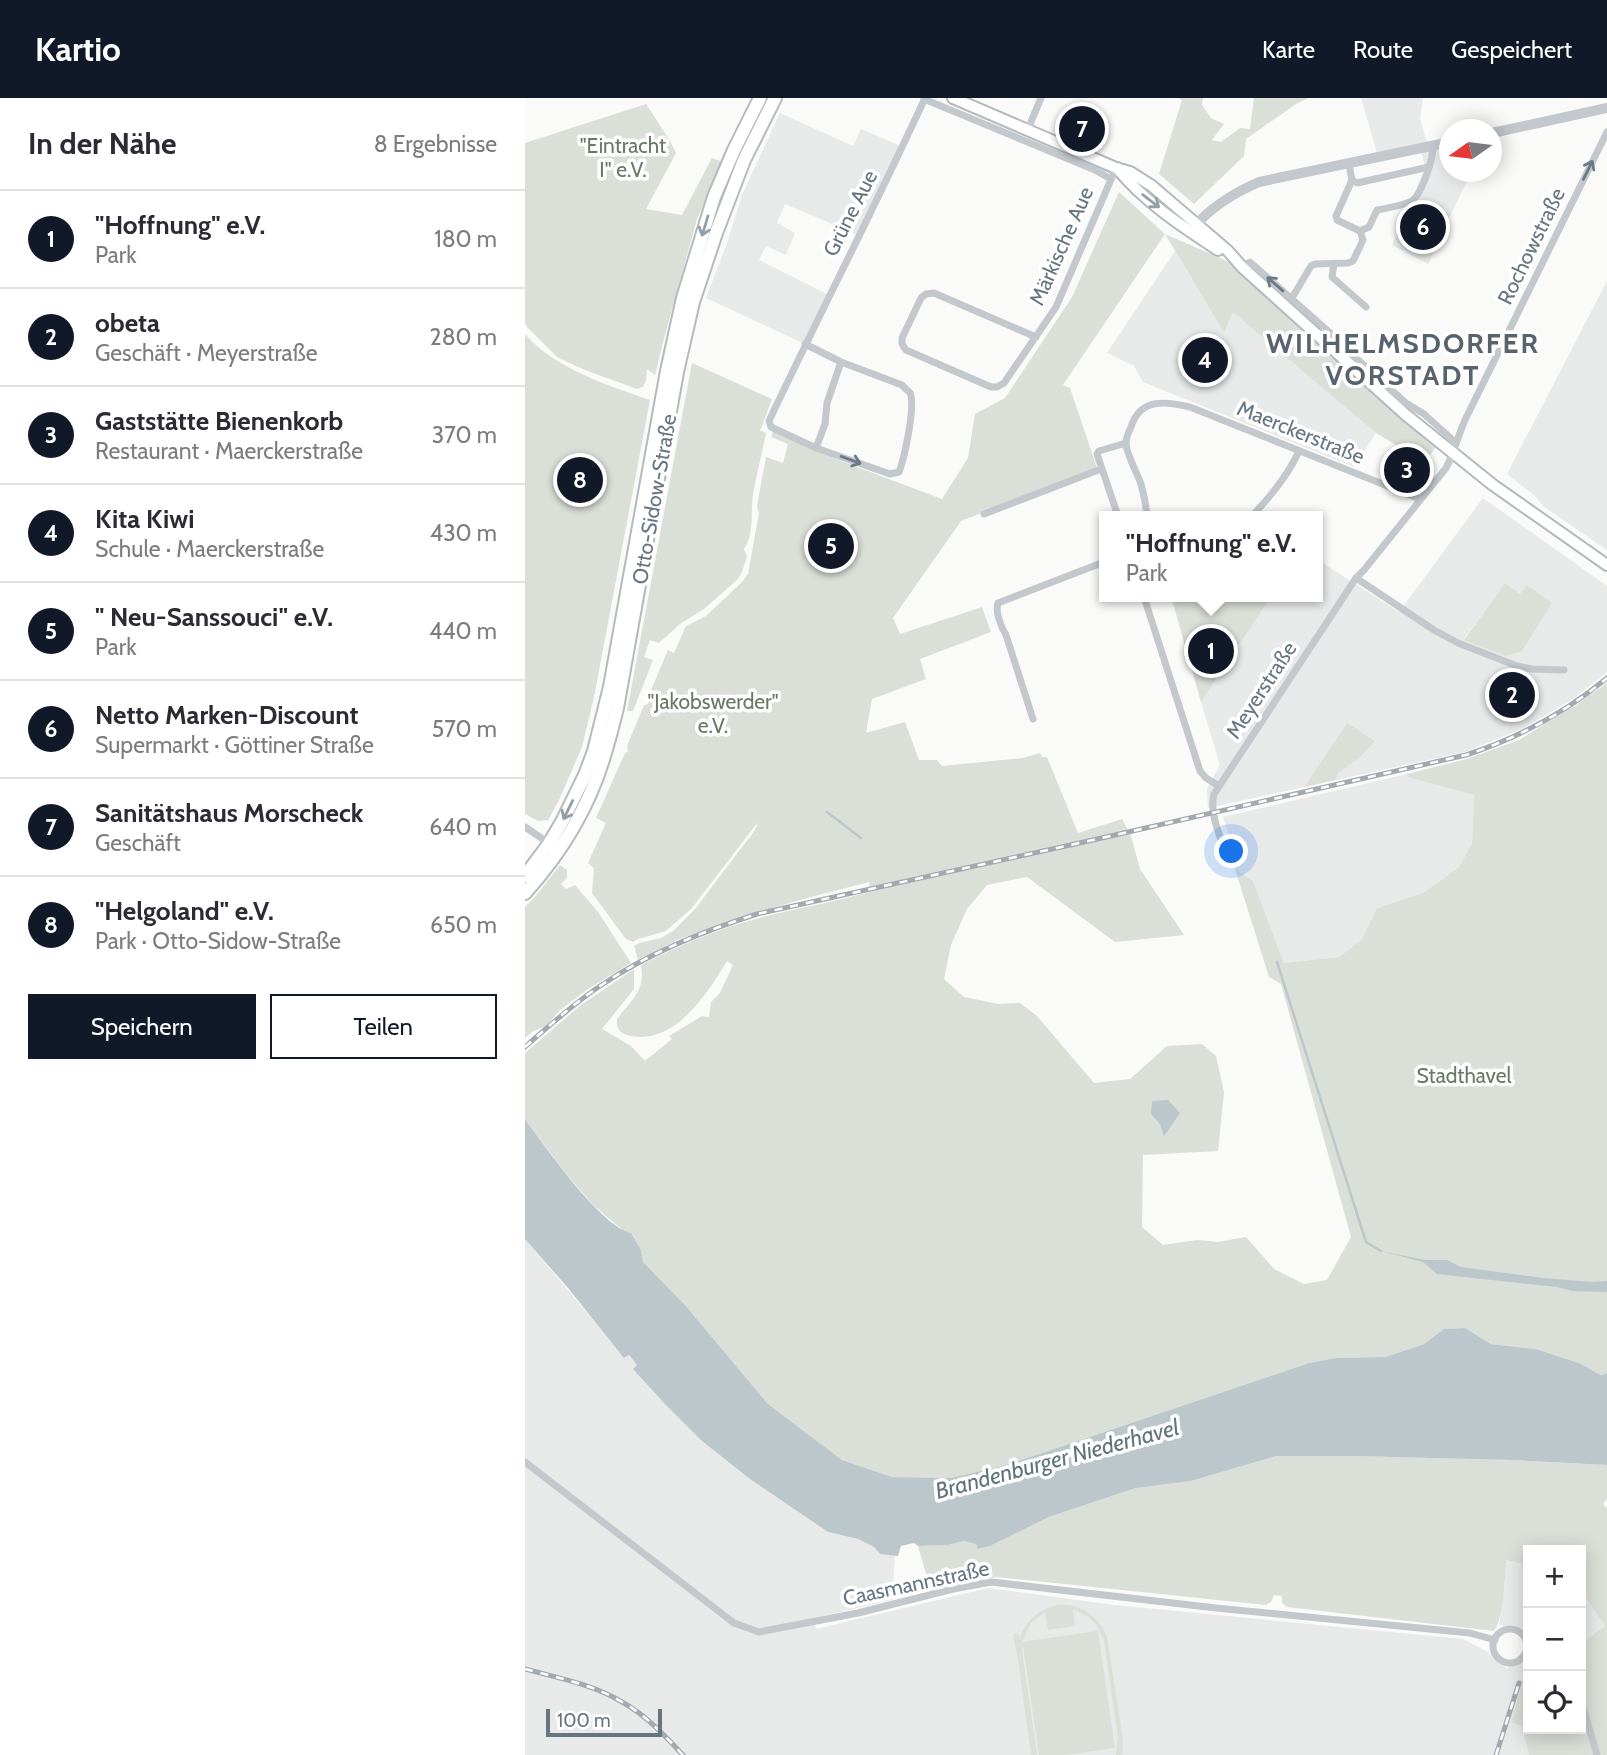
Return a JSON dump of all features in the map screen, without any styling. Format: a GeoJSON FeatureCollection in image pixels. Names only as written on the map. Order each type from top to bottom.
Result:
{"type":"FeatureCollection","features":[{"type":"Feature","properties":{"kind":"main road","name":"Otto-Sidow-Straße"},"geometry":{"type":"LineString","coordinates":[[525,893],[554,848],[598,738],[613,673],[667,371],[683,298],[714,197],[760,98]]}},
{"type":"Feature","properties":{"kind":"main road","name":"Otto-Sidow-Straße"},"geometry":{"type":"LineString","coordinates":[[525,876],[574,826],[599,768],[617,708],[677,372],[693,302],[744,160],[775,98]]}},
{"type":"Feature","properties":{"kind":"main road"},"geometry":{"type":"LineString","coordinates":[[953,98],[1116,168],[1130,185],[1228,251],[1240,265],[1293,304],[1406,415],[1454,447],[1493,485],[1607,565]]}},
{"type":"Feature","properties":{"kind":"street"},"geometry":{"type":"LineString","coordinates":[[925,98],[1111,179]]}},
{"type":"Feature","properties":{"kind":"street","name":"Grüne Aue"},"geometry":{"type":"LineString","coordinates":[[805,344],[841,362],[902,386],[909,392],[911,409],[908,436],[899,472],[890,474],[816,448],[771,426],[769,421],[805,344],[881,192],[925,98]]}},
{"type":"Feature","properties":{"kind":"street"},"geometry":{"type":"LineString","coordinates":[[1028,129],[1041,98]]}},
{"type":"Feature","properties":{"kind":"street"},"geometry":{"type":"LineString","coordinates":[[1502,131],[1607,108]]}},
{"type":"Feature","properties":{"kind":"street","name":"Rochowstraße"},"geometry":{"type":"LineString","coordinates":[[1454,447],[1607,132]]}},
{"type":"Feature","properties":{"kind":"street"},"geometry":{"type":"LineString","coordinates":[[1193,228],[1242,189],[1259,182],[1439,145]]}},
{"type":"Feature","properties":{"kind":"street"},"geometry":{"type":"LineString","coordinates":[[1360,231],[1369,227],[1377,210],[1414,200],[1429,167],[1433,146]]}},
{"type":"Feature","properties":{"kind":"street"},"geometry":{"type":"LineString","coordinates":[[1293,304],[1311,266],[1353,261],[1363,240],[1360,231],[1337,220],[1336,216],[1352,180],[1349,163]]}},
{"type":"Feature","properties":{"kind":"street"},"geometry":{"type":"LineString","coordinates":[[1352,180],[1357,183],[1429,167]]}},
{"type":"Feature","properties":{"kind":"street","name":"Märkische Aue"},"geometry":{"type":"LineString","coordinates":[[1036,337],[934,293],[921,298],[902,338],[902,344],[906,350],[991,387],[1004,383],[1036,337],[1056,307],[1116,168]]}},
{"type":"Feature","properties":{"kind":"street"},"geometry":{"type":"LineString","coordinates":[[1334,264],[1332,277],[1366,307]]}},
{"type":"Feature","properties":{"kind":"street"},"geometry":{"type":"LineString","coordinates":[[816,448],[841,362]]}},
{"type":"Feature","properties":{"kind":"street","name":"Maerckerstraße"},"geometry":{"type":"LineString","coordinates":[[1126,443],[1132,422],[1141,410],[1156,403],[1190,407],[1420,499]]}},
{"type":"Feature","properties":{"kind":"street"},"geometry":{"type":"LineString","coordinates":[[1116,511],[1097,454],[1126,443],[1140,482],[1146,511]]}},
{"type":"Feature","properties":{"kind":"street","name":"Meyerstraße"},"geometry":{"type":"LineString","coordinates":[[1219,786],[1356,578],[1446,468],[1454,447]]}},
{"type":"Feature","properties":{"kind":"street"},"geometry":{"type":"LineString","coordinates":[[1257,511],[1291,469],[1299,451]]}},
{"type":"Feature","properties":{"kind":"street"},"geometry":{"type":"LineString","coordinates":[[984,514],[1101,469]]}},
{"type":"Feature","properties":{"kind":"street"},"geometry":{"type":"LineString","coordinates":[[1033,719],[1006,635],[1002,630],[996,608],[998,603],[1099,564]]}},
{"type":"Feature","properties":{"kind":"street"},"geometry":{"type":"LineString","coordinates":[[1356,578],[1458,643],[1517,666],[1564,670]]}},
{"type":"Feature","properties":{"kind":"street"},"geometry":{"type":"LineString","coordinates":[[1146,602],[1200,771],[1219,786],[1212,804],[1226,854]]}},
{"type":"Feature","properties":{"kind":"street"},"geometry":{"type":"LineString","coordinates":[[525,827],[554,848]]}},
{"type":"Feature","properties":{"kind":"street","name":"Caasmannstraße"},"geometry":{"type":"LineString","coordinates":[[525,1462],[734,1623],[759,1632],[858,1613],[991,1582],[1470,1633],[1495,1640]]}},
{"type":"Feature","properties":{"kind":"street","name":"Caasmannstraße"},"geometry":{"type":"LineString","coordinates":[[1523,1634],[1513,1629],[1501,1632],[1495,1640],[1494,1648],[1501,1660],[1515,1662],[1523,1656]]}},
{"type":"Feature","properties":{"kind":"street"},"geometry":{"type":"LineString","coordinates":[[1586,1718],[1597,1755]]}},
{"type":"Feature","properties":{"kind":"shaded area"},"geometry":{"type":"Polygon","coordinates":[[[1361,98],[1423,98],[1420,119],[1427,143],[1439,141],[1439,182],[1466,182],[1428,264],[1392,245],[1425,168],[1420,145],[1378,156],[1361,98]]]}},
{"type":"Feature","properties":{"kind":"shaded area"},"geometry":{"type":"Polygon","coordinates":[[[780,113],[853,146],[861,129],[903,147],[858,235],[785,204],[777,223],[795,233],[786,255],[766,246],[759,260],[829,295],[805,344],[706,298],[742,195],[780,113]]]}},
{"type":"Feature","properties":{"kind":"shaded area"},"geometry":{"type":"Polygon","coordinates":[[[1175,251],[1224,331],[1233,311],[1376,433],[1354,467],[1143,382],[1134,366],[1107,353],[1175,251]]]}},
{"type":"Feature","properties":{"kind":"shaded area"},"geometry":{"type":"Polygon","coordinates":[[[1607,281],[1607,550],[1543,506],[1535,496],[1507,474],[1607,281]]]}},
{"type":"Feature","properties":{"kind":"shaded area"},"geometry":{"type":"Polygon","coordinates":[[[1483,498],[1607,586],[1607,672],[1573,699],[1524,728],[1465,752],[1336,780],[1336,774],[1360,757],[1347,723],[1304,787],[1208,808],[1207,789],[1220,765],[1201,702],[1268,602],[1323,602],[1323,563],[1399,612],[1483,498]],[[1505,583],[1464,640],[1520,595],[1505,583]]]}},
{"type":"Feature","properties":{"kind":"shaded area"},"geometry":{"type":"Polygon","coordinates":[[[1407,774],[1407,777],[1474,795],[1472,843],[1459,867],[1423,893],[1377,908],[1362,939],[1339,957],[1284,963],[1253,881],[1235,869],[1233,849],[1223,817],[1407,774]]]}},
{"type":"Feature","properties":{"kind":"shaded area"},"geometry":{"type":"Polygon","coordinates":[[[525,1239],[625,1358],[628,1355],[638,1365],[634,1369],[702,1441],[750,1479],[828,1532],[858,1539],[881,1554],[895,1555],[892,1600],[814,1618],[816,1629],[988,1588],[1115,1605],[1463,1639],[1486,1651],[1507,1669],[1523,1651],[1523,1734],[1581,1734],[1576,1755],[525,1755],[525,1239]]]}},
{"type":"Feature","properties":{"kind":"shaded area"},"geometry":{"type":"Polygon","coordinates":[[[1505,1560],[1523,1564],[1523,1630],[1499,1625],[1505,1584],[1505,1560]]]}},
{"type":"Feature","properties":{"kind":"shaded area"},"geometry":{"type":"Polygon","coordinates":[[[1586,1598],[1605,1626],[1586,1640],[1586,1598]]]}},
{"type":"Feature","properties":{"kind":"green space"},"geometry":{"type":"Polygon","coordinates":[[[1178,98],[1203,98],[1202,105],[1211,118],[1224,124],[1212,140],[1221,142],[1240,128],[1250,129],[1254,98],[1308,98],[1246,139],[1244,156],[1194,204],[1159,174],[1182,100],[1178,98]]]}},
{"type":"Feature","properties":{"kind":"green space","name":"\"Eintracht I\" e.V."},"geometry":{"type":"Polygon","coordinates":[[[646,104],[676,153],[646,209],[682,215],[712,158],[723,162],[697,219],[655,375],[647,369],[643,387],[637,389],[557,357],[525,323],[525,143],[646,104]]]}},
{"type":"Feature","properties":{"kind":"green space"},"geometry":{"type":"Polygon","coordinates":[[[1119,192],[1165,234],[1063,385],[1070,388],[1097,468],[961,521],[893,618],[900,634],[982,607],[991,632],[920,659],[926,679],[872,699],[866,733],[905,722],[919,760],[937,760],[942,766],[1023,758],[1040,753],[1042,757],[1047,757],[1078,833],[1122,819],[1131,836],[1140,869],[1184,935],[1115,942],[1027,877],[987,885],[967,909],[951,945],[944,979],[964,997],[998,1004],[1020,1003],[1037,1016],[1094,1083],[1130,1079],[1167,1046],[1202,1044],[1216,1056],[1224,1092],[1218,1151],[1143,1155],[1142,1227],[1163,1245],[1197,1240],[1218,1242],[1246,1237],[1274,1269],[1304,1284],[1327,1280],[1351,1237],[1281,984],[1269,977],[1235,869],[1253,881],[1284,963],[1339,957],[1362,939],[1377,908],[1423,893],[1459,867],[1472,843],[1474,795],[1407,777],[1407,774],[1467,759],[1519,740],[1607,683],[1607,1373],[1601,1375],[1579,1363],[1536,1349],[1491,1344],[1465,1328],[1444,1329],[1424,1344],[1385,1357],[1336,1358],[1309,1363],[1006,1465],[951,1478],[892,1477],[842,1460],[768,1404],[685,1305],[643,1262],[641,1250],[624,1231],[593,1205],[525,1119],[525,1053],[581,1005],[634,969],[634,989],[602,1029],[631,1046],[645,1061],[672,1039],[669,1036],[702,1016],[709,1017],[711,1002],[720,993],[733,965],[727,961],[699,1002],[674,1026],[659,1034],[644,1037],[622,1033],[617,1022],[639,989],[641,965],[731,926],[870,892],[869,882],[796,901],[677,940],[638,960],[634,946],[661,938],[673,931],[695,909],[755,830],[758,822],[692,908],[666,931],[633,942],[626,939],[592,893],[594,868],[588,863],[606,823],[596,818],[625,753],[628,752],[627,746],[644,705],[648,704],[649,695],[668,650],[674,653],[686,626],[706,616],[748,574],[766,457],[783,463],[788,444],[771,437],[773,431],[812,450],[942,499],[968,458],[975,414],[1005,398],[1072,297],[1119,192]]]}},
{"type":"Feature","properties":{"kind":"green space"},"geometry":{"type":"Polygon","coordinates":[[[1165,234],[1229,262],[1437,446],[1424,462],[1376,433],[1233,312],[1224,332],[1165,234]]]}},
{"type":"Feature","properties":{"kind":"green space"},"geometry":{"type":"Polygon","coordinates":[[[525,334],[551,357],[583,375],[650,400],[594,697],[582,747],[548,820],[538,821],[525,814],[525,334]]]}},
{"type":"Feature","properties":{"kind":"green space"},"geometry":{"type":"Polygon","coordinates":[[[692,363],[772,399],[760,431],[766,433],[753,494],[750,536],[744,549],[747,557],[737,580],[704,609],[680,624],[659,643],[650,640],[644,657],[653,660],[633,711],[627,711],[692,363]]]}},
{"type":"Feature","properties":{"kind":"green space"},"geometry":{"type":"Polygon","coordinates":[[[1505,583],[1520,594],[1527,585],[1552,603],[1522,651],[1506,656],[1464,640],[1505,583]]]}},
{"type":"Feature","properties":{"kind":"green space"},"geometry":{"type":"Polygon","coordinates":[[[1173,602],[1268,602],[1201,702],[1173,602]]]}},
{"type":"Feature","properties":{"kind":"green space"},"geometry":{"type":"Polygon","coordinates":[[[1347,723],[1375,741],[1360,757],[1337,774],[1336,780],[1304,787],[1347,723]]]}},
{"type":"Feature","properties":{"kind":"green space"},"geometry":{"type":"Polygon","coordinates":[[[560,865],[567,870],[567,878],[561,884],[566,889],[575,885],[598,912],[631,963],[588,989],[560,1010],[546,1026],[533,1031],[525,1038],[525,907],[560,865]]]}},
{"type":"Feature","properties":{"kind":"green space"},"geometry":{"type":"Polygon","coordinates":[[[1276,1456],[1512,1460],[1607,1465],[1607,1499],[1603,1504],[1607,1508],[1607,1755],[1529,1755],[1524,1734],[1586,1734],[1586,1640],[1605,1626],[1586,1598],[1586,1545],[1523,1545],[1523,1564],[1506,1560],[1502,1607],[1494,1631],[1287,1607],[1282,1603],[1282,1596],[1274,1595],[1266,1605],[996,1577],[931,1591],[918,1546],[948,1545],[964,1541],[976,1543],[979,1549],[1049,1517],[1136,1488],[1191,1481],[1276,1456]]]}},
{"type":"Feature","properties":{"kind":"green space"},"geometry":{"type":"Polygon","coordinates":[[[1057,1605],[1074,1606],[1088,1612],[1099,1623],[1107,1637],[1123,1739],[1122,1755],[1116,1755],[1118,1738],[1104,1640],[1090,1618],[1073,1609],[1075,1626],[1048,1630],[1045,1612],[1031,1623],[1022,1642],[1098,1631],[1115,1748],[1065,1755],[1039,1755],[1023,1645],[1037,1755],[1031,1755],[1013,1634],[1017,1633],[1020,1639],[1025,1626],[1034,1617],[1057,1605]]]}},
{"type":"Feature","properties":{"kind":"green space"},"geometry":{"type":"Polygon","coordinates":[[[1522,1680],[1523,1730],[1522,1726],[1512,1722],[1522,1680]]]}},
{"type":"Feature","properties":{"kind":"water"},"geometry":{"type":"Polygon","coordinates":[[[1168,1100],[1180,1113],[1164,1136],[1160,1124],[1151,1114],[1152,1101],[1168,1100]]]}},
{"type":"Feature","properties":{"kind":"water","name":"Brandenburger Niederhavel"},"geometry":{"type":"Polygon","coordinates":[[[525,1119],[589,1201],[618,1227],[631,1233],[641,1250],[643,1262],[685,1305],[768,1404],[842,1460],[892,1477],[951,1478],[1006,1465],[1309,1363],[1336,1358],[1385,1357],[1424,1344],[1444,1329],[1465,1328],[1491,1344],[1536,1349],[1579,1363],[1601,1375],[1607,1373],[1607,1465],[1512,1460],[1276,1456],[1191,1481],[1136,1488],[1049,1517],[990,1546],[978,1549],[976,1544],[964,1541],[948,1545],[918,1546],[914,1543],[901,1546],[898,1556],[880,1554],[874,1547],[858,1539],[828,1532],[750,1479],[702,1441],[633,1369],[637,1365],[629,1355],[624,1358],[525,1239],[525,1119]]]}},
{"type":"Feature","properties":{"kind":"water"},"geometry":{"type":"Polygon","coordinates":[[[1381,1251],[1425,1260],[1447,1260],[1461,1267],[1543,1278],[1607,1281],[1607,1292],[1572,1291],[1437,1274],[1423,1262],[1381,1251]]]}},
{"type":"Feature","properties":{"kind":"waterway"},"geometry":{"type":"LineString","coordinates":[[827,812],[861,838]]}},
{"type":"Feature","properties":{"kind":"waterway"},"geometry":{"type":"LineString","coordinates":[[1277,962],[1366,1242],[1381,1251]]}},
{"type":"Feature","properties":{"kind":"railway"},"geometry":{"type":"LineString","coordinates":[[525,1047],[580,1000],[637,963],[676,944],[736,921],[757,914],[1466,755],[1504,741],[1540,723],[1607,678]]}},
{"type":"Feature","properties":{"kind":"railway"},"geometry":{"type":"LineString","coordinates":[[525,1669],[587,1686],[611,1696],[647,1719],[683,1755]]}},
{"type":"Feature","properties":{"kind":"railway"},"geometry":{"type":"LineString","coordinates":[[1496,1755],[1519,1683]]}},
{"type":"Feature","properties":{"kind":"place","name":"Sanitätshaus Morscheck"},"geometry":{"type":"Point","coordinates":[1082,129]}},
{"type":"Feature","properties":{"kind":"place","name":"Netto Marken-Discount"},"geometry":{"type":"Point","coordinates":[1423,227]}},
{"type":"Feature","properties":{"kind":"place","name":"Kita Kiwi"},"geometry":{"type":"Point","coordinates":[1205,360]}},
{"type":"Feature","properties":{"kind":"place","name":"Gaststätte Bienenkorb"},"geometry":{"type":"Point","coordinates":[1407,470]}},
{"type":"Feature","properties":{"kind":"place","name":"\"Helgoland\" e.V."},"geometry":{"type":"Point","coordinates":[580,480]}},
{"type":"Feature","properties":{"kind":"place","name":"\" Neu-Sanssouci\" e.V."},"geometry":{"type":"Point","coordinates":[831,546]}},
{"type":"Feature","properties":{"kind":"place","name":"\"Hoffnung\" e.V."},"geometry":{"type":"Point","coordinates":[1211,651]}},
{"type":"Feature","properties":{"kind":"place","name":"obeta"},"geometry":{"type":"Point","coordinates":[1512,695]}},
{"type":"Feature","properties":{"kind":"district","name":"WILHELMSDORFER VORSTADT"},"geometry":{"type":"Point","coordinates":[1403,359]}},
{"type":"Feature","properties":{"kind":"park label","name":"\"Jakobswerder\" e.V."},"geometry":{"type":"Point","coordinates":[713,713]}},
{"type":"Feature","properties":{"kind":"park label","name":"Stadthavel"},"geometry":{"type":"Point","coordinates":[1464,1075]}}]}
